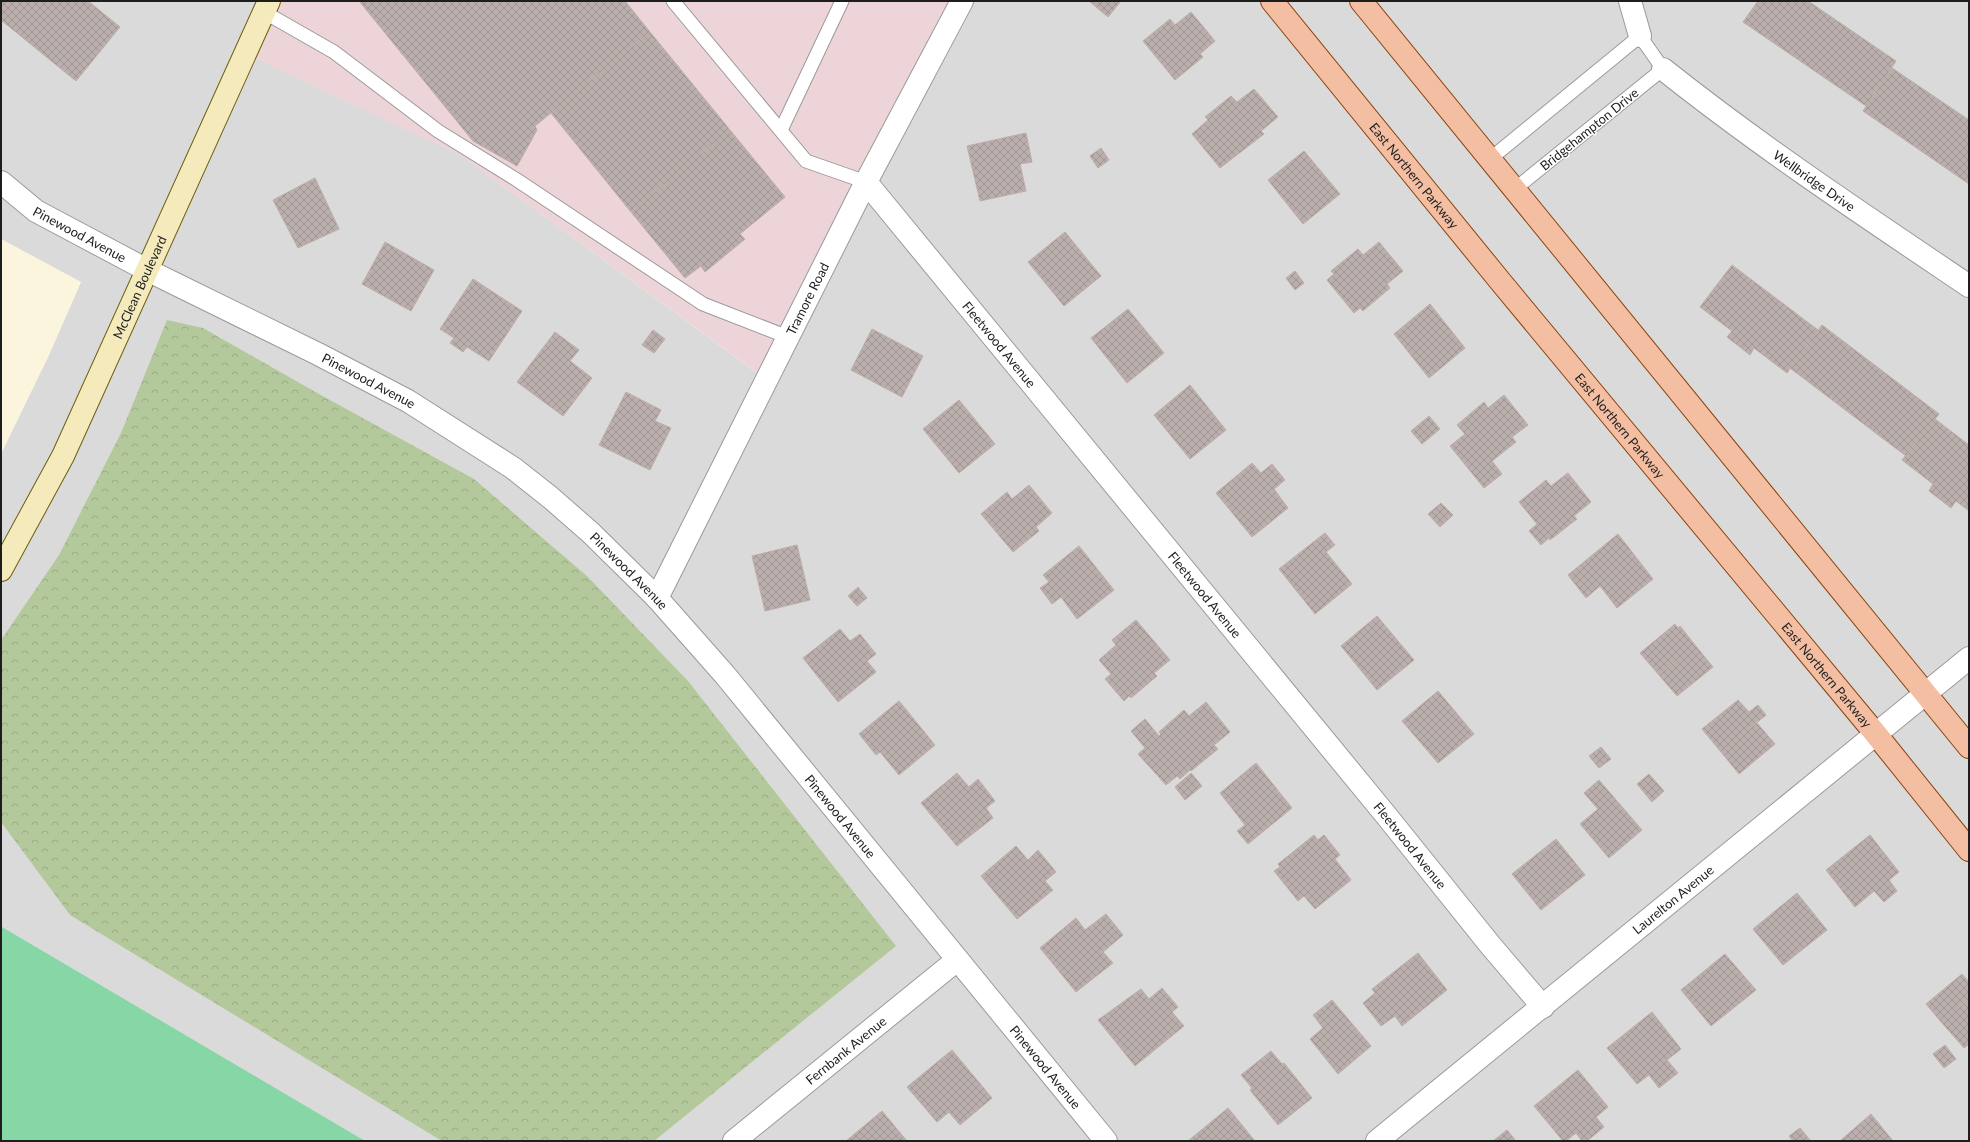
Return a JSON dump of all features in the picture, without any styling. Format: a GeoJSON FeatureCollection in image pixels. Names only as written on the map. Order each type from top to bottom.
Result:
{"type":"FeatureCollection","features":[{"type":"Feature","properties":{"kind":"main road","name":"East Northern Parkway"},"geometry":{"type":"LineString","coordinates":[[1272,1],[1505,287],[1875,733],[1969,850]]}},
{"type":"Feature","properties":{"kind":"main road"},"geometry":{"type":"LineString","coordinates":[[1361,1],[1969,747]]}},
{"type":"Feature","properties":{"kind":"street","name":"Tramore Road"},"geometry":{"type":"LineString","coordinates":[[657,598],[866,182],[962,1]]}},
{"type":"Feature","properties":{"kind":"street"},"geometry":{"type":"LineString","coordinates":[[1630,1],[1640,36]]}},
{"type":"Feature","properties":{"kind":"street","name":"McClean Boulevard"},"geometry":{"type":"LineString","coordinates":[[1,570],[63,456],[266,7]]}},
{"type":"Feature","properties":{"kind":"street","name":"Wellbridge Drive"},"geometry":{"type":"LineString","coordinates":[[1663,69],[1704,102],[1807,177],[1969,286]]}},
{"type":"Feature","properties":{"kind":"street","name":"Pinewood Avenue"},"geometry":{"type":"LineString","coordinates":[[1,182],[36,211],[146,270],[318,354],[408,401],[513,468],[551,498],[591,533],[657,598],[726,675],[1106,1141]]}},
{"type":"Feature","properties":{"kind":"street","name":"Fleetwood Avenue"},"geometry":{"type":"LineString","coordinates":[[866,182],[1385,814],[1491,946],[1543,1007]]}},
{"type":"Feature","properties":{"kind":"street","name":"Laurelton Avenue"},"geometry":{"type":"LineString","coordinates":[[1377,1141],[1543,1007],[1875,733],[1969,658]]}},
{"type":"Feature","properties":{"kind":"street","name":"Fernbank Avenue"},"geometry":{"type":"LineString","coordinates":[[734,1141],[958,960]]}},
{"type":"Feature","properties":{"kind":"lane"},"geometry":{"type":"LineString","coordinates":[[673,1],[806,161],[866,182]]}},
{"type":"Feature","properties":{"kind":"lane"},"geometry":{"type":"LineString","coordinates":[[781,130],[842,1]]}},
{"type":"Feature","properties":{"kind":"lane"},"geometry":{"type":"LineString","coordinates":[[266,7],[334,52],[438,131],[517,180],[703,304],[788,337]]}},
{"type":"Feature","properties":{"kind":"lane"},"geometry":{"type":"LineString","coordinates":[[1490,159],[1640,36],[1663,69]]}},
{"type":"Feature","properties":{"kind":"lane","name":"Bridgehampton Drive"},"geometry":{"type":"LineString","coordinates":[[1515,189],[1663,69]]}},
{"type":"Feature","properties":{"kind":"shaded area"},"geometry":{"type":"Polygon","coordinates":[[[1,1],[274,1],[249,55],[462,156],[769,382],[967,1],[1969,1],[1969,1141],[1,1141],[1,454],[49,355],[81,282],[1,239],[1,1]]]}},
{"type":"Feature","properties":{"kind":"shaded area"},"geometry":{"type":"Polygon","coordinates":[[[274,1],[967,1],[770,382],[462,156],[248,55],[274,1]]]}},
{"type":"Feature","properties":{"kind":"shaded area"},"geometry":{"type":"Polygon","coordinates":[[[1,239],[81,282],[49,355],[1,454],[1,239]]]}},
{"type":"Feature","properties":{"kind":"green space"},"geometry":{"type":"Polygon","coordinates":[[[167,320],[203,328],[474,479],[588,577],[688,681],[896,946],[654,1141],[442,1141],[70,915],[1,822],[1,640],[59,555],[121,433],[167,320]]]}},
{"type":"Feature","properties":{"kind":"green space"},"geometry":{"type":"Polygon","coordinates":[[[2,927],[365,1141],[1,1141],[2,927]]]}},
{"type":"Feature","properties":{"kind":"building"},"geometry":{"type":"Polygon","coordinates":[[[1,1],[88,1],[120,27],[76,81],[1,20],[1,1]]]}},
{"type":"Feature","properties":{"kind":"building"},"geometry":{"type":"Polygon","coordinates":[[[359,1],[625,1],[650,32],[535,126],[537,130],[517,166],[473,141],[359,1]]]}},
{"type":"Feature","properties":{"kind":"building"},"geometry":{"type":"Polygon","coordinates":[[[1089,1],[1121,1],[1108,17],[1089,1]]]}},
{"type":"Feature","properties":{"kind":"building"},"geometry":{"type":"Polygon","coordinates":[[[1758,1],[1808,1],[1896,61],[1866,106],[1743,22],[1758,1]]]}},
{"type":"Feature","properties":{"kind":"building"},"geometry":{"type":"Polygon","coordinates":[[[1191,12],[1215,41],[1200,54],[1203,57],[1175,80],[1143,41],[1170,19],[1175,25],[1191,12]]]}},
{"type":"Feature","properties":{"kind":"building"},"geometry":{"type":"Polygon","coordinates":[[[650,32],[730,130],[631,212],[551,113],[650,32]]]}},
{"type":"Feature","properties":{"kind":"building"},"geometry":{"type":"Polygon","coordinates":[[[1892,68],[1969,120],[1969,184],[1863,111],[1892,68]]]}},
{"type":"Feature","properties":{"kind":"building"},"geometry":{"type":"Polygon","coordinates":[[[1254,89],[1278,117],[1261,131],[1264,134],[1220,168],[1192,134],[1208,120],[1205,117],[1231,96],[1237,102],[1254,89]]]}},
{"type":"Feature","properties":{"kind":"building"},"geometry":{"type":"Polygon","coordinates":[[[730,130],[785,197],[740,234],[745,239],[705,272],[701,266],[685,278],[631,212],[730,130]]]}},
{"type":"Feature","properties":{"kind":"building"},"geometry":{"type":"Polygon","coordinates":[[[1026,133],[1032,162],[1020,164],[1026,191],[980,201],[967,146],[1026,133]]]}},
{"type":"Feature","properties":{"kind":"building"},"geometry":{"type":"Polygon","coordinates":[[[1101,148],[1109,160],[1098,168],[1090,156],[1101,148]]]}},
{"type":"Feature","properties":{"kind":"building"},"geometry":{"type":"Polygon","coordinates":[[[1304,151],[1340,194],[1303,224],[1268,180],[1304,151]]]}},
{"type":"Feature","properties":{"kind":"building"},"geometry":{"type":"Polygon","coordinates":[[[315,178],[339,229],[298,248],[273,200],[315,178]]]}},
{"type":"Feature","properties":{"kind":"building"},"geometry":{"type":"Polygon","coordinates":[[[1065,232],[1101,276],[1064,306],[1028,262],[1065,232]]]}},
{"type":"Feature","properties":{"kind":"building"},"geometry":{"type":"Polygon","coordinates":[[[385,242],[434,270],[411,311],[362,284],[385,242]]]}},
{"type":"Feature","properties":{"kind":"building"},"geometry":{"type":"Polygon","coordinates":[[[1379,242],[1403,271],[1387,284],[1390,288],[1363,311],[1360,308],[1354,313],[1327,280],[1334,274],[1331,271],[1358,249],[1363,255],[1379,242]]]}},
{"type":"Feature","properties":{"kind":"building"},"geometry":{"type":"Polygon","coordinates":[[[1732,265],[1818,330],[1787,373],[1754,348],[1750,355],[1727,337],[1732,331],[1700,307],[1732,265]]]}},
{"type":"Feature","properties":{"kind":"building"},"geometry":{"type":"Polygon","coordinates":[[[1295,271],[1304,283],[1295,290],[1286,278],[1295,271]]]}},
{"type":"Feature","properties":{"kind":"building"},"geometry":{"type":"Polygon","coordinates":[[[473,279],[522,311],[489,361],[467,347],[463,352],[450,343],[454,338],[440,329],[473,279]]]}},
{"type":"Feature","properties":{"kind":"building"},"geometry":{"type":"Polygon","coordinates":[[[1430,304],[1465,348],[1429,378],[1394,334],[1430,304]]]}},
{"type":"Feature","properties":{"kind":"building"},"geometry":{"type":"Polygon","coordinates":[[[1128,309],[1164,353],[1127,383],[1091,338],[1128,309]]]}},
{"type":"Feature","properties":{"kind":"building"},"geometry":{"type":"Polygon","coordinates":[[[1822,325],[1939,414],[1906,456],[1790,368],[1822,325]]]}},
{"type":"Feature","properties":{"kind":"building"},"geometry":{"type":"Polygon","coordinates":[[[872,329],[923,356],[902,397],[851,370],[872,329]]]}},
{"type":"Feature","properties":{"kind":"building"},"geometry":{"type":"Polygon","coordinates":[[[653,330],[665,339],[654,353],[642,345],[653,330]]]}},
{"type":"Feature","properties":{"kind":"building"},"geometry":{"type":"Polygon","coordinates":[[[555,332],[579,350],[570,361],[592,378],[563,416],[517,382],[555,332]]]}},
{"type":"Feature","properties":{"kind":"building"},"geometry":{"type":"Polygon","coordinates":[[[1190,385],[1226,430],[1190,459],[1154,415],[1190,385]]]}},
{"type":"Feature","properties":{"kind":"building"},"geometry":{"type":"Polygon","coordinates":[[[626,392],[661,410],[655,421],[671,428],[650,470],[599,445],[626,392]]]}},
{"type":"Feature","properties":{"kind":"building"},"geometry":{"type":"Polygon","coordinates":[[[1504,395],[1528,425],[1512,437],[1516,442],[1492,461],[1502,474],[1484,488],[1450,446],[1465,434],[1457,425],[1484,402],[1488,408],[1504,395]]]}},
{"type":"Feature","properties":{"kind":"building"},"geometry":{"type":"Polygon","coordinates":[[[959,400],[995,444],[959,473],[923,429],[959,400]]]}},
{"type":"Feature","properties":{"kind":"building"},"geometry":{"type":"Polygon","coordinates":[[[1429,416],[1440,429],[1422,444],[1411,431],[1429,416]]]}},
{"type":"Feature","properties":{"kind":"building"},"geometry":{"type":"Polygon","coordinates":[[[1935,419],[1969,445],[1969,511],[1956,501],[1951,508],[1929,491],[1933,484],[1902,460],[1935,419]]]}},
{"type":"Feature","properties":{"kind":"building"},"geometry":{"type":"Polygon","coordinates":[[[1252,463],[1261,473],[1272,464],[1285,480],[1274,489],[1288,508],[1252,537],[1216,493],[1252,463]]]}},
{"type":"Feature","properties":{"kind":"building"},"geometry":{"type":"Polygon","coordinates":[[[1568,473],[1591,502],[1574,516],[1577,519],[1550,540],[1549,538],[1541,545],[1529,531],[1537,524],[1519,502],[1546,480],[1551,486],[1568,473]]]}},
{"type":"Feature","properties":{"kind":"building"},"geometry":{"type":"Polygon","coordinates":[[[1029,485],[1052,513],[1036,527],[1039,531],[1013,552],[981,514],[1007,492],[1012,499],[1029,485]]]}},
{"type":"Feature","properties":{"kind":"building"},"geometry":{"type":"Polygon","coordinates":[[[1441,503],[1453,515],[1440,527],[1428,514],[1441,503]]]}},
{"type":"Feature","properties":{"kind":"building"},"geometry":{"type":"Polygon","coordinates":[[[1325,533],[1335,545],[1326,552],[1352,584],[1315,614],[1279,569],[1325,533]]]}},
{"type":"Feature","properties":{"kind":"building"},"geometry":{"type":"Polygon","coordinates":[[[1618,534],[1653,579],[1617,608],[1600,586],[1586,598],[1568,575],[1618,534]]]}},
{"type":"Feature","properties":{"kind":"building"},"geometry":{"type":"Polygon","coordinates":[[[797,545],[810,600],[765,611],[752,556],[797,545]]]}},
{"type":"Feature","properties":{"kind":"building"},"geometry":{"type":"Polygon","coordinates":[[[1079,546],[1114,590],[1077,619],[1061,597],[1052,604],[1040,588],[1049,582],[1043,575],[1079,546]]]}},
{"type":"Feature","properties":{"kind":"building"},"geometry":{"type":"Polygon","coordinates":[[[858,587],[867,598],[857,606],[848,596],[858,587]]]}},
{"type":"Feature","properties":{"kind":"building"},"geometry":{"type":"Polygon","coordinates":[[[1377,616],[1414,660],[1377,690],[1341,646],[1377,616]]]}},
{"type":"Feature","properties":{"kind":"building"},"geometry":{"type":"Polygon","coordinates":[[[1136,620],[1170,660],[1154,673],[1157,676],[1131,698],[1129,696],[1124,701],[1105,679],[1111,674],[1099,660],[1116,645],[1112,640],[1136,620]]]}},
{"type":"Feature","properties":{"kind":"building"},"geometry":{"type":"Polygon","coordinates":[[[1675,624],[1678,628],[1680,626],[1695,645],[1659,675],[1640,653],[1675,624]]]}},
{"type":"Feature","properties":{"kind":"building"},"geometry":{"type":"Polygon","coordinates":[[[840,629],[850,641],[860,634],[876,654],[867,661],[876,672],[838,702],[803,658],[840,629]]]}},
{"type":"Feature","properties":{"kind":"building"},"geometry":{"type":"Polygon","coordinates":[[[1695,645],[1713,667],[1677,696],[1659,675],[1695,645]]]}},
{"type":"Feature","properties":{"kind":"building"},"geometry":{"type":"Polygon","coordinates":[[[1438,691],[1474,734],[1438,763],[1402,721],[1438,691]]]}},
{"type":"Feature","properties":{"kind":"building"},"geometry":{"type":"Polygon","coordinates":[[[1738,700],[1749,712],[1758,705],[1766,715],[1721,752],[1702,729],[1738,700]]]}},
{"type":"Feature","properties":{"kind":"building"},"geometry":{"type":"Polygon","coordinates":[[[899,701],[935,745],[899,775],[880,752],[876,755],[859,734],[899,701]]]}},
{"type":"Feature","properties":{"kind":"building"},"geometry":{"type":"Polygon","coordinates":[[[1206,702],[1230,732],[1214,745],[1218,749],[1180,779],[1177,776],[1166,785],[1138,754],[1145,748],[1131,731],[1145,719],[1159,736],[1161,734],[1159,732],[1184,710],[1189,716],[1206,702]]]}},
{"type":"Feature","properties":{"kind":"building"},"geometry":{"type":"Polygon","coordinates":[[[1757,723],[1775,744],[1739,774],[1721,752],[1757,723]]]}},
{"type":"Feature","properties":{"kind":"building"},"geometry":{"type":"Polygon","coordinates":[[[1601,747],[1611,759],[1599,768],[1589,756],[1601,747]]]}},
{"type":"Feature","properties":{"kind":"building"},"geometry":{"type":"Polygon","coordinates":[[[1256,763],[1292,808],[1248,844],[1237,831],[1245,825],[1220,793],[1256,763]]]}},
{"type":"Feature","properties":{"kind":"building"},"geometry":{"type":"Polygon","coordinates":[[[957,773],[969,787],[978,779],[995,801],[986,808],[993,818],[957,846],[921,803],[957,773]]]}},
{"type":"Feature","properties":{"kind":"building"},"geometry":{"type":"Polygon","coordinates":[[[1191,773],[1202,786],[1185,800],[1175,787],[1191,773]]]}},
{"type":"Feature","properties":{"kind":"building"},"geometry":{"type":"Polygon","coordinates":[[[1649,774],[1664,791],[1652,802],[1637,784],[1649,774]]]}},
{"type":"Feature","properties":{"kind":"building"},"geometry":{"type":"Polygon","coordinates":[[[1599,780],[1642,830],[1609,858],[1580,824],[1598,809],[1584,793],[1599,780]]]}},
{"type":"Feature","properties":{"kind":"building"},"geometry":{"type":"Polygon","coordinates":[[[1314,835],[1318,840],[1324,835],[1340,855],[1335,859],[1351,880],[1315,909],[1304,896],[1298,901],[1274,871],[1280,867],[1278,864],[1314,835]]]}},
{"type":"Feature","properties":{"kind":"building"},"geometry":{"type":"Polygon","coordinates":[[[1870,835],[1899,872],[1889,880],[1897,891],[1884,902],[1874,891],[1855,907],[1826,870],[1870,835]]]}},
{"type":"Feature","properties":{"kind":"building"},"geometry":{"type":"Polygon","coordinates":[[[1556,839],[1585,875],[1541,910],[1512,874],[1556,839]]]}},
{"type":"Feature","properties":{"kind":"building"},"geometry":{"type":"Polygon","coordinates":[[[1016,846],[1028,860],[1038,850],[1056,872],[1045,881],[1053,890],[1017,919],[981,876],[1016,846]]]}},
{"type":"Feature","properties":{"kind":"building"},"geometry":{"type":"Polygon","coordinates":[[[1797,893],[1827,930],[1783,965],[1753,929],[1797,893]]]}},
{"type":"Feature","properties":{"kind":"building"},"geometry":{"type":"Polygon","coordinates":[[[1106,914],[1123,935],[1103,952],[1113,963],[1076,992],[1040,948],[1076,918],[1085,930],[1106,914]]]}},
{"type":"Feature","properties":{"kind":"building"},"geometry":{"type":"Polygon","coordinates":[[[1418,953],[1447,990],[1402,1026],[1395,1016],[1381,1026],[1363,1003],[1375,993],[1372,989],[1418,953]]]}},
{"type":"Feature","properties":{"kind":"building"},"geometry":{"type":"Polygon","coordinates":[[[1725,954],[1756,990],[1711,1026],[1681,990],[1725,954]]]}},
{"type":"Feature","properties":{"kind":"building"},"geometry":{"type":"Polygon","coordinates":[[[1962,974],[1969,982],[1969,999],[1942,1023],[1926,1004],[1962,974]]]}},
{"type":"Feature","properties":{"kind":"building"},"geometry":{"type":"Polygon","coordinates":[[[1162,988],[1178,1007],[1172,1012],[1184,1026],[1135,1066],[1098,1020],[1141,989],[1149,999],[1162,988]]]}},
{"type":"Feature","properties":{"kind":"building"},"geometry":{"type":"Polygon","coordinates":[[[1969,999],[1969,1044],[1964,1048],[1942,1023],[1969,999]]]}},
{"type":"Feature","properties":{"kind":"building"},"geometry":{"type":"Polygon","coordinates":[[[1332,1000],[1371,1046],[1338,1074],[1310,1039],[1323,1028],[1313,1015],[1332,1000]]]}},
{"type":"Feature","properties":{"kind":"building"},"geometry":{"type":"Polygon","coordinates":[[[1652,1012],[1681,1049],[1667,1060],[1678,1073],[1659,1088],[1649,1075],[1637,1084],[1607,1048],[1652,1012]]]}},
{"type":"Feature","properties":{"kind":"building"},"geometry":{"type":"Polygon","coordinates":[[[1945,1045],[1956,1059],[1944,1068],[1933,1054],[1945,1045]]]}},
{"type":"Feature","properties":{"kind":"building"},"geometry":{"type":"Polygon","coordinates":[[[952,1050],[992,1098],[960,1125],[949,1112],[937,1122],[907,1087],[952,1050]]]}},
{"type":"Feature","properties":{"kind":"building"},"geometry":{"type":"Polygon","coordinates":[[[1271,1051],[1282,1064],[1284,1063],[1312,1098],[1278,1125],[1250,1090],[1252,1088],[1241,1075],[1271,1051]]]}},
{"type":"Feature","properties":{"kind":"building"},"geometry":{"type":"Polygon","coordinates":[[[1578,1070],[1608,1107],[1596,1117],[1604,1127],[1587,1141],[1582,1141],[1576,1133],[1566,1141],[1563,1141],[1534,1106],[1578,1070]]]}},
{"type":"Feature","properties":{"kind":"building"},"geometry":{"type":"Polygon","coordinates":[[[1228,1108],[1255,1141],[1188,1141],[1228,1108]]]}},
{"type":"Feature","properties":{"kind":"building"},"geometry":{"type":"Polygon","coordinates":[[[882,1111],[907,1141],[846,1141],[882,1111]]]}},
{"type":"Feature","properties":{"kind":"building"},"geometry":{"type":"Polygon","coordinates":[[[1871,1114],[1893,1141],[1841,1140],[1871,1114]]]}},
{"type":"Feature","properties":{"kind":"building"},"geometry":{"type":"Polygon","coordinates":[[[1800,1128],[1810,1140],[1809,1141],[1793,1141],[1789,1136],[1800,1128]]]}},
{"type":"Feature","properties":{"kind":"building"},"geometry":{"type":"Polygon","coordinates":[[[1507,1130],[1516,1141],[1493,1141],[1507,1130]]]}}]}
